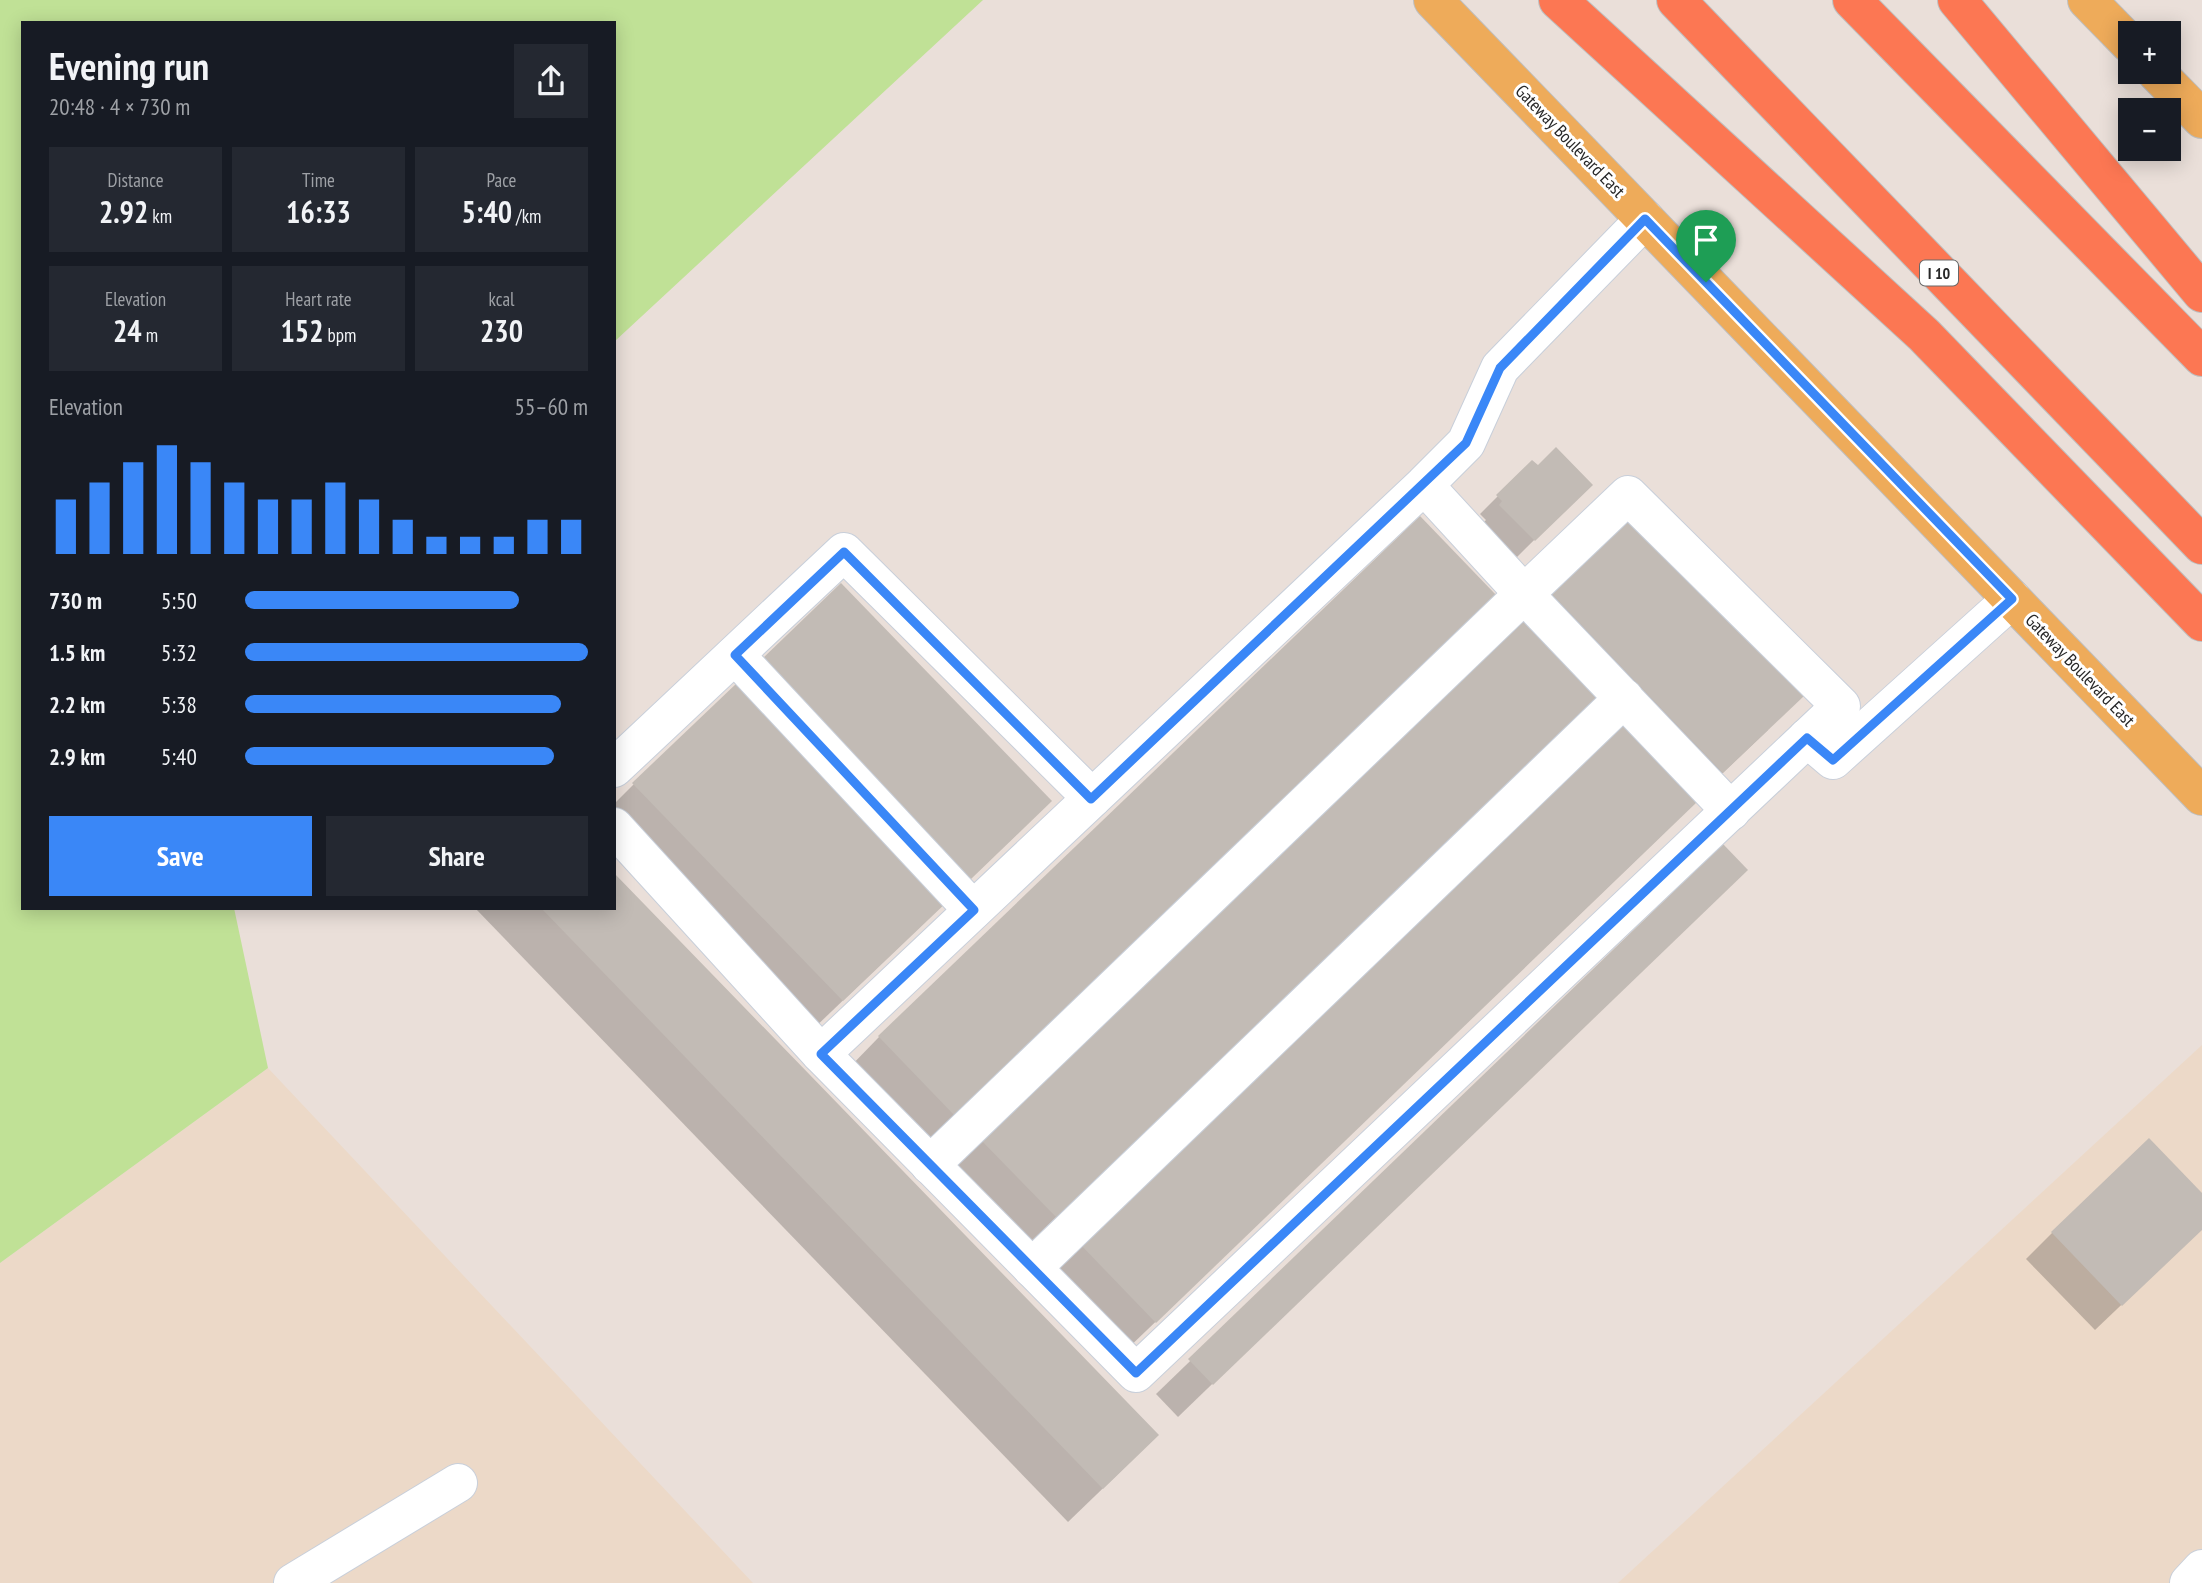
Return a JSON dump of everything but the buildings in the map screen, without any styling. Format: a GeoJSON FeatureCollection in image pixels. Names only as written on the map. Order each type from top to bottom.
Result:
{"type":"FeatureCollection","features":[{"type":"Feature","properties":{"kind":"highway"},"geometry":{"type":"LineString","coordinates":[[1558,0],[1924,335],[2202,622]]}},
{"type":"Feature","properties":{"kind":"highway","name":"I 10"},"geometry":{"type":"LineString","coordinates":[[1676,0],[2202,545]]}},
{"type":"Feature","properties":{"kind":"highway"},"geometry":{"type":"LineString","coordinates":[[1852,0],[2202,357]]}},
{"type":"Feature","properties":{"kind":"highway"},"geometry":{"type":"LineString","coordinates":[[1957,0],[2202,293]]}},
{"type":"Feature","properties":{"kind":"main road","name":"Gateway Boulevard East"},"geometry":{"type":"LineString","coordinates":[[1433,0],[2202,796]]}},
{"type":"Feature","properties":{"kind":"main road"},"geometry":{"type":"LineString","coordinates":[[2087,0],[2118,32]]}},
{"type":"Feature","properties":{"kind":"main road"},"geometry":{"type":"LineString","coordinates":[[2168,84],[2202,119]]}},
{"type":"Feature","properties":{"kind":"lane"},"geometry":{"type":"LineString","coordinates":[[821,1054],[1466,443],[1500,368],[1645,219]]}},
{"type":"Feature","properties":{"kind":"lane"},"geometry":{"type":"LineString","coordinates":[[1424,485],[1731,811]]}},
{"type":"Feature","properties":{"kind":"lane"},"geometry":{"type":"LineString","coordinates":[[616,829],[821,1054],[930,1165],[1136,1373],[1842,706],[1628,495],[930,1165]]}},
{"type":"Feature","properties":{"kind":"lane"},"geometry":{"type":"LineString","coordinates":[[616,766],[844,552],[1091,799]]}},
{"type":"Feature","properties":{"kind":"lane"},"geometry":{"type":"LineString","coordinates":[[1807,738],[1833,760],[2012,599]]}},
{"type":"Feature","properties":{"kind":"lane"},"geometry":{"type":"LineString","coordinates":[[735,655],[974,910]]}},
{"type":"Feature","properties":{"kind":"lane"},"geometry":{"type":"LineString","coordinates":[[1032,1268],[1624,698]]}},
{"type":"Feature","properties":{"kind":"lane"},"geometry":{"type":"LineString","coordinates":[[293,1583],[458,1483]]}},
{"type":"Feature","properties":{"kind":"lane"},"geometry":{"type":"LineString","coordinates":[[2189,1583],[2202,1569]]}},
{"type":"Feature","properties":{"kind":"shaded area"},"geometry":{"type":"Polygon","coordinates":[[[2202,1045],[2202,1583],[1618,1583],[2202,1045]]]}},
{"type":"Feature","properties":{"kind":"shaded area"},"geometry":{"type":"Polygon","coordinates":[[[268,1068],[753,1583],[0,1583],[0,1263],[268,1068]]]}},
{"type":"Feature","properties":{"kind":"green space"},"geometry":{"type":"Polygon","coordinates":[[[0,0],[983,0],[616,340],[616,21],[21,21],[21,910],[234,910],[268,1068],[0,1263],[0,0]]]}},
{"type":"Feature","properties":{"kind":"route"},"geometry":{"type":"LineString","coordinates":[[1645,219],[1706,282],[2012,599],[1833,760],[1807,738],[1136,1373],[821,1054],[974,910],[735,655],[844,552],[1091,799],[1466,443],[1500,368],[1645,219]]}}]}
